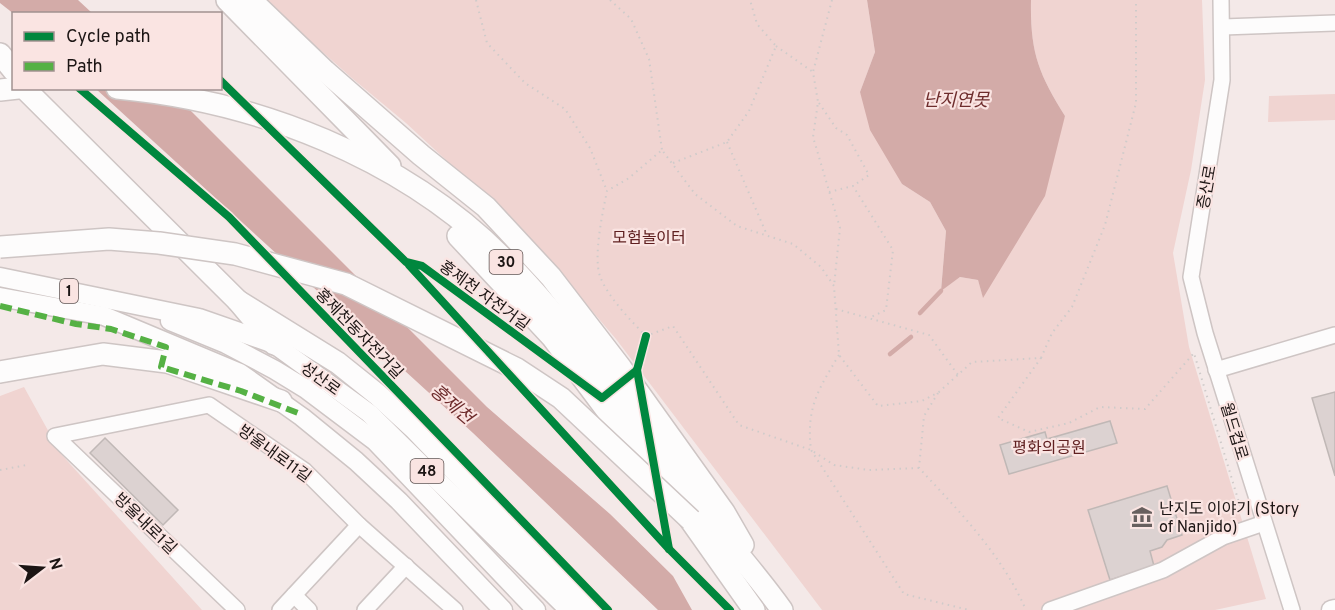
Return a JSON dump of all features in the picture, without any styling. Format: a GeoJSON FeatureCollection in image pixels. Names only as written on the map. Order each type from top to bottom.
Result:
{"type":"FeatureCollection","features":[{"type":"Feature","properties":{"kind":"highway"},"geometry":{"type":"LineString","coordinates":[[226,0],[491,268],[552,337],[632,447],[692,520],[754,610]]}},
{"type":"Feature","properties":{"kind":"highway"},"geometry":{"type":"LineString","coordinates":[[251,0],[325,71],[421,155],[486,207],[551,277],[621,368],[724,512],[780,606]]}},
{"type":"Feature","properties":{"kind":"highway"},"geometry":{"type":"LineString","coordinates":[[0,54],[12,69]]}},
{"type":"Feature","properties":{"kind":"highway"},"geometry":{"type":"LineString","coordinates":[[0,65],[12,76]]}},
{"type":"Feature","properties":{"kind":"highway"},"geometry":{"type":"LineString","coordinates":[[28,90],[238,301],[274,344]]}},
{"type":"Feature","properties":{"kind":"highway","name":"30"},"geometry":{"type":"LineString","coordinates":[[138,90],[201,101],[282,123],[343,148],[401,180],[457,219],[503,258],[567,329],[710,522],[780,606]]}},
{"type":"Feature","properties":{"kind":"highway"},"geometry":{"type":"LineString","coordinates":[[0,247],[109,239],[159,243],[235,254],[346,284],[517,369],[561,398],[692,520]]}},
{"type":"Feature","properties":{"kind":"highway"},"geometry":{"type":"LineString","coordinates":[[238,301],[338,363],[378,395],[414,428],[590,610]]}},
{"type":"Feature","properties":{"kind":"highway"},"geometry":{"type":"LineString","coordinates":[[0,372],[103,354],[167,362],[281,401]]}},
{"type":"Feature","properties":{"kind":"main road","name":"성산로"},"geometry":{"type":"LineString","coordinates":[[0,277],[138,308],[199,318],[274,344],[369,413],[569,610]]}},
{"type":"Feature","properties":{"kind":"main road","name":"1"},"geometry":{"type":"LineString","coordinates":[[0,297],[104,316]]}},
{"type":"Feature","properties":{"kind":"main road","name":"1"},"geometry":{"type":"LineString","coordinates":[[138,308],[226,344],[266,365],[306,389],[375,441],[536,610]]}},
{"type":"Feature","properties":{"kind":"main road","name":"48"},"geometry":{"type":"LineString","coordinates":[[104,316],[240,372],[281,401],[356,461],[399,501],[502,610]]}},
{"type":"Feature","properties":{"kind":"main road"},"geometry":{"type":"LineString","coordinates":[[1330,610],[1335,609]]}},
{"type":"Feature","properties":{"kind":"street","name":"증산로"},"geometry":{"type":"LineString","coordinates":[[1216,370],[1191,277],[1222,80],[1221,0]]}},
{"type":"Feature","properties":{"kind":"street"},"geometry":{"type":"LineString","coordinates":[[1223,27],[1335,23]]}},
{"type":"Feature","properties":{"kind":"street"},"geometry":{"type":"LineString","coordinates":[[1216,370],[1335,335]]}},
{"type":"Feature","properties":{"kind":"street","name":"월드컵로"},"geometry":{"type":"LineString","coordinates":[[1216,370],[1292,610]]}},
{"type":"Feature","properties":{"kind":"street","name":"방울내로11길"},"geometry":{"type":"LineString","coordinates":[[55,436],[208,405],[305,471],[359,525],[455,610]]}},
{"type":"Feature","properties":{"kind":"street","name":"방울내로1길"},"geometry":{"type":"LineString","coordinates":[[55,436],[237,610]]}},
{"type":"Feature","properties":{"kind":"street"},"geometry":{"type":"LineString","coordinates":[[1050,610],[1163,570],[1246,528],[1264,523]]}},
{"type":"Feature","properties":{"kind":"street"},"geometry":{"type":"LineString","coordinates":[[280,610],[359,525]]}},
{"type":"Feature","properties":{"kind":"street"},"geometry":{"type":"LineString","coordinates":[[365,610],[406,566]]}},
{"type":"Feature","properties":{"kind":"street"},"geometry":{"type":"LineString","coordinates":[[294,595],[309,610]]}},
{"type":"Feature","properties":{"kind":"path"},"geometry":{"type":"LineString","coordinates":[[476,0],[487,43],[525,83],[565,109],[590,148],[607,191],[599,230],[599,275],[627,317],[646,336]]}},
{"type":"Feature","properties":{"kind":"path"},"geometry":{"type":"LineString","coordinates":[[610,0],[631,20],[649,59],[662,150],[695,194],[737,226],[793,244],[821,267],[834,286]]}},
{"type":"Feature","properties":{"kind":"path"},"geometry":{"type":"LineString","coordinates":[[750,0],[757,24],[776,46],[813,72]]}},
{"type":"Feature","properties":{"kind":"path"},"geometry":{"type":"LineString","coordinates":[[831,0],[813,72],[818,102],[813,136],[840,228],[834,286],[839,355],[818,392],[808,424],[811,450],[904,594],[969,610]]}},
{"type":"Feature","properties":{"kind":"path"},"geometry":{"type":"LineString","coordinates":[[1136,0],[1136,104],[1105,225],[1072,307],[1052,333],[1041,358],[998,418],[1029,432],[1069,423],[1100,407],[1144,409],[1194,353],[1246,528]]}},
{"type":"Feature","properties":{"kind":"path"},"geometry":{"type":"LineString","coordinates":[[673,164],[726,142],[749,111],[776,46]]}},
{"type":"Feature","properties":{"kind":"path"},"geometry":{"type":"LineString","coordinates":[[818,102],[836,128],[847,135],[869,175],[853,186],[828,193]]}},
{"type":"Feature","properties":{"kind":"path"},"geometry":{"type":"LineString","coordinates":[[726,142],[766,235]]}},
{"type":"Feature","properties":{"kind":"path"},"geometry":{"type":"LineString","coordinates":[[607,191],[629,178],[662,150]]}},
{"type":"Feature","properties":{"kind":"path"},"geometry":{"type":"LineString","coordinates":[[853,186],[893,250],[886,310],[868,318]]}},
{"type":"Feature","properties":{"kind":"path"},"geometry":{"type":"LineString","coordinates":[[836,309],[929,335],[958,375]]}},
{"type":"Feature","properties":{"kind":"path"},"geometry":{"type":"LineString","coordinates":[[646,336],[673,326],[740,425],[811,450],[834,465],[869,470],[919,468]]}},
{"type":"Feature","properties":{"kind":"path"},"geometry":{"type":"LineString","coordinates":[[643,347],[646,336]]}},
{"type":"Feature","properties":{"kind":"path"},"geometry":{"type":"LineString","coordinates":[[839,355],[878,406],[922,401],[939,392],[972,362],[1041,358]]}},
{"type":"Feature","properties":{"kind":"path"},"geometry":{"type":"LineString","coordinates":[[939,392],[924,416],[919,468],[968,521],[1012,579],[1026,610]]}},
{"type":"Feature","properties":{"kind":"path"},"geometry":{"type":"LineString","coordinates":[[0,470],[27,465]]}},
{"type":"Feature","properties":{"kind":"green space","name":"평화의공원"},"geometry":{"type":"Polygon","coordinates":[[[264,0],[867,0],[875,52],[860,92],[902,184],[930,202],[946,231],[941,290],[960,277],[978,280],[983,297],[1065,116],[1042,74],[1034,48],[1031,0],[1202,0],[1205,80],[1191,170],[1173,253],[1189,347],[1266,599],[1215,610],[822,610],[616,339],[528,236],[406,123],[264,0]]]}},
{"type":"Feature","properties":{"kind":"green space"},"geometry":{"type":"Polygon","coordinates":[[[1335,94],[1335,120],[1268,122],[1269,96],[1335,94]]]}},
{"type":"Feature","properties":{"kind":"green space"},"geometry":{"type":"Polygon","coordinates":[[[24,387],[61,454],[202,610],[0,610],[0,396],[24,387]]]}},
{"type":"Feature","properties":{"kind":"water"},"geometry":{"type":"Polygon","coordinates":[[[0,0],[78,0],[91,12],[12,12],[0,3],[0,0]]]}},
{"type":"Feature","properties":{"kind":"water","name":"난지연못"},"geometry":{"type":"Polygon","coordinates":[[[867,0],[1031,0],[1034,48],[1042,74],[1065,116],[1045,196],[983,298],[978,280],[960,277],[941,291],[946,231],[930,202],[902,184],[870,130],[860,92],[875,52],[867,0]]]}},
{"type":"Feature","properties":{"kind":"water","name":"홍제천"},"geometry":{"type":"Polygon","coordinates":[[[97,90],[170,90],[487,407],[610,514],[673,576],[692,610],[658,610],[473,433],[97,90]]]}},
{"type":"Feature","properties":{"kind":"building"},"geometry":{"type":"Polygon","coordinates":[[[1335,392],[1335,476],[1312,398],[1335,392]]]}},
{"type":"Feature","properties":{"kind":"building"},"geometry":{"type":"Polygon","coordinates":[[[1110,421],[1117,443],[1009,474],[1000,445],[1045,432],[1047,439],[1110,421]]]}},
{"type":"Feature","properties":{"kind":"building"},"geometry":{"type":"Polygon","coordinates":[[[105,438],[178,510],[163,525],[90,453],[105,438]]]}},
{"type":"Feature","properties":{"kind":"building"},"geometry":{"type":"Polygon","coordinates":[[[1167,486],[1182,535],[1167,540],[1162,547],[1150,551],[1154,566],[1110,580],[1088,510],[1167,486]]]}},
{"type":"Feature","properties":{"kind":"waterway"},"geometry":{"type":"LineString","coordinates":[[920,313],[941,291]]}},
{"type":"Feature","properties":{"kind":"waterway"},"geometry":{"type":"LineString","coordinates":[[890,354],[911,337]]}},
{"type":"Feature","properties":{"kind":"marked path"},"geometry":{"type":"LineString","coordinates":[[0,306],[76,324],[111,329],[166,347],[161,367],[241,391],[298,413]]}},
{"type":"Feature","properties":{"kind":"cycle path","name":"홍제천 자전거길"},"geometry":{"type":"LineString","coordinates":[[222,82],[406,262],[422,266],[602,398],[637,370],[646,336]]}},
{"type":"Feature","properties":{"kind":"cycle path","name":"홍제천동자전거길"},"geometry":{"type":"LineString","coordinates":[[81,90],[229,217],[608,610]]}},
{"type":"Feature","properties":{"kind":"cycle path"},"geometry":{"type":"LineString","coordinates":[[409,265],[669,549],[730,610]]}},
{"type":"Feature","properties":{"kind":"cycle path"},"geometry":{"type":"LineString","coordinates":[[637,370],[669,549]]}},
{"type":"Feature","properties":{"kind":"place","name":"난지도 이야기 (Story of Nanjido)"},"geometry":{"type":"Point","coordinates":[1142,517]}},
{"type":"Feature","properties":{"kind":"park label","name":"모험놀이터"},"geometry":{"type":"Point","coordinates":[649,237]}}]}
